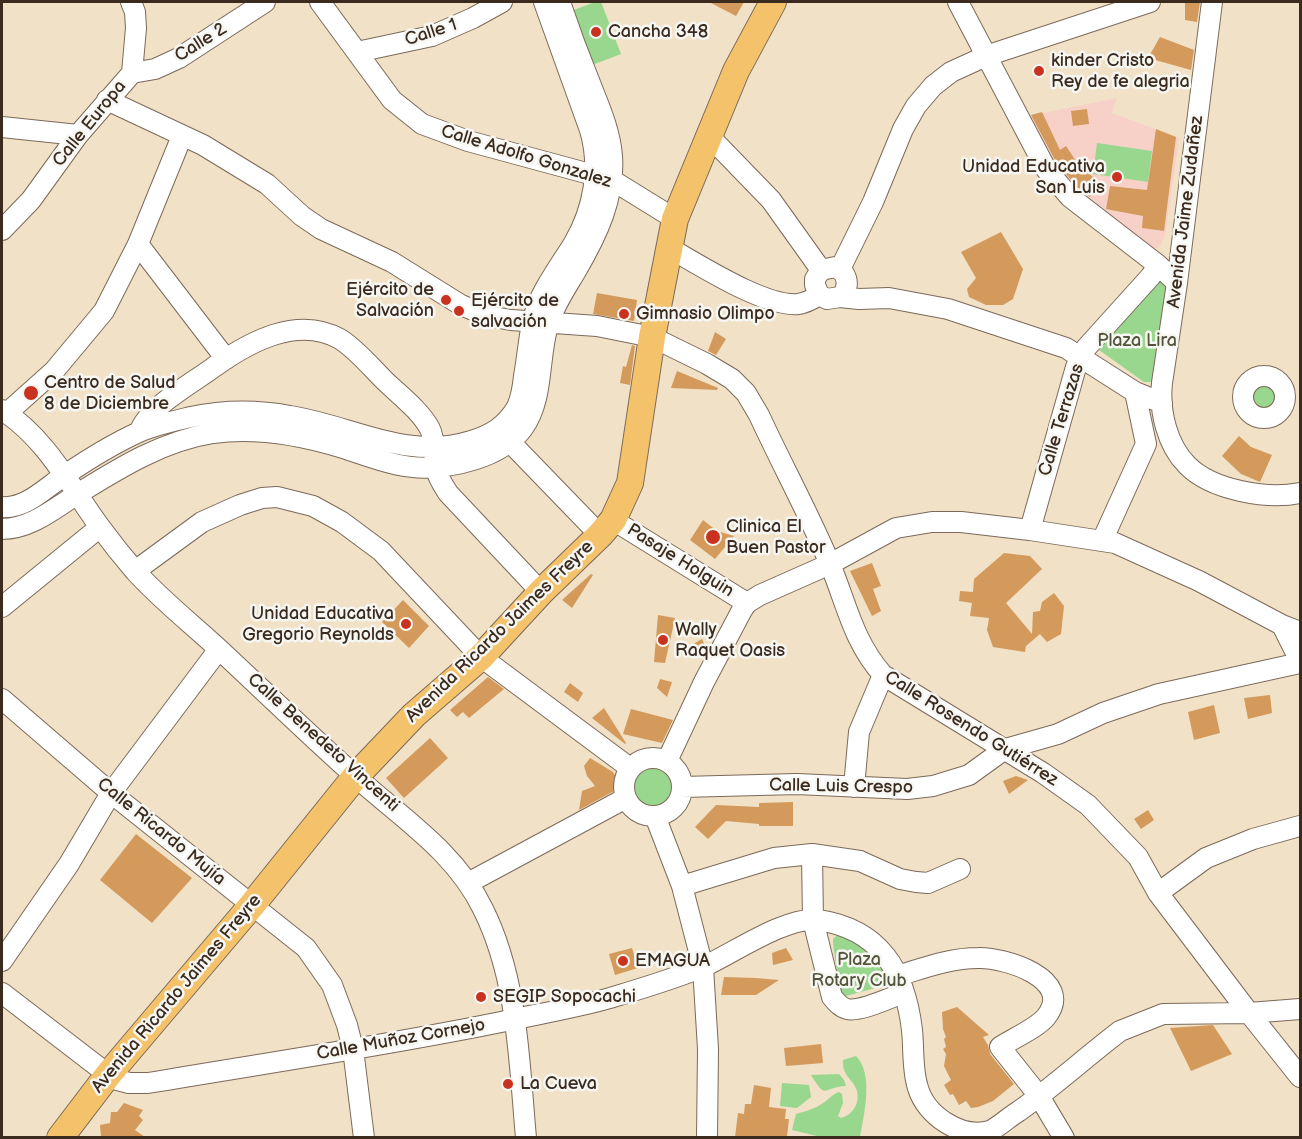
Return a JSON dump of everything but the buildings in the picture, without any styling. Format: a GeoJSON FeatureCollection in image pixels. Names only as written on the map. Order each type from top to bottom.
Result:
{"type":"FeatureCollection","features":[{"type":"Feature","properties":{"kind":"main road","name":"Avenida Ricardo Jaimes Freyre"},"geometry":{"type":"LineString","coordinates":[[60,1137],[108,1075],[252,905],[355,777],[414,715],[481,657],[541,592],[607,528],[630,483],[652,337],[675,219],[736,71],[773,2]]}},
{"type":"Feature","properties":{"kind":"street","name":"Calle Europa"},"geometry":{"type":"LineString","coordinates":[[2,230],[31,200],[78,135],[132,73],[136,28],[135,12],[131,2]]}},
{"type":"Feature","properties":{"kind":"street","name":"Calle 2"},"geometry":{"type":"LineString","coordinates":[[132,73],[155,69],[179,58],[265,2]]}},
{"type":"Feature","properties":{"kind":"street","name":"Calle Adolfo Gonzalez"},"geometry":{"type":"LineString","coordinates":[[320,2],[392,100],[422,124],[468,141],[604,178],[675,219]]}},
{"type":"Feature","properties":{"kind":"street","name":"Calle 1"},"geometry":{"type":"LineString","coordinates":[[357,52],[432,36],[502,2]]}},
{"type":"Feature","properties":{"kind":"street"},"geometry":{"type":"LineString","coordinates":[[2,507],[7,508],[31,500],[66,474],[140,431],[223,412],[258,412],[320,422],[409,447],[435,458],[465,443],[495,432],[511,416],[518,404],[540,322],[563,292],[599,230],[607,206],[604,178],[596,148],[543,2]]}},
{"type":"Feature","properties":{"kind":"street"},"geometry":{"type":"LineString","coordinates":[[560,2],[607,129],[612,156],[604,178]]}},
{"type":"Feature","properties":{"kind":"street"},"geometry":{"type":"LineString","coordinates":[[958,2],[1047,169],[1070,196],[1158,265],[1177,283]]}},
{"type":"Feature","properties":{"kind":"street"},"geometry":{"type":"LineString","coordinates":[[1150,2],[986,56],[951,72],[933,86],[916,106],[903,129],[873,202],[830,270],[815,279],[816,290],[819,294],[831,300],[840,297],[889,298],[948,309],[1065,348],[1082,356],[1135,392],[1162,403]]}},
{"type":"Feature","properties":{"kind":"street","name":"Avenida Jaime Zudañez"},"geometry":{"type":"LineString","coordinates":[[1212,2],[1177,283],[1162,383],[1162,403],[1168,433],[1186,465],[1201,475],[1239,492],[1274,495],[1300,493]]}},
{"type":"Feature","properties":{"kind":"street","name":"Calle Rosendo Gutiérrez"},"geometry":{"type":"LineString","coordinates":[[107,100],[203,145],[267,184],[321,230],[392,262],[461,305],[488,316],[597,326],[652,337],[732,379],[746,393],[759,415],[830,564],[868,658],[883,675],[1005,749],[1088,805],[1138,857],[1158,892],[1300,1077]]}},
{"type":"Feature","properties":{"kind":"street"},"geometry":{"type":"LineString","coordinates":[[2,127],[78,135]]}},
{"type":"Feature","properties":{"kind":"street"},"geometry":{"type":"LineString","coordinates":[[4,412],[54,371],[104,311],[138,244],[182,136]]}},
{"type":"Feature","properties":{"kind":"street"},"geometry":{"type":"LineString","coordinates":[[710,137],[771,200],[830,270],[847,281],[846,290],[840,297]]}},
{"type":"Feature","properties":{"kind":"street"},"geometry":{"type":"LineString","coordinates":[[138,244],[226,359]]}},
{"type":"Feature","properties":{"kind":"street"},"geometry":{"type":"LineString","coordinates":[[669,248],[757,295],[773,301],[799,304],[819,294]]}},
{"type":"Feature","properties":{"kind":"street","name":"Calle Terrazas"},"geometry":{"type":"LineString","coordinates":[[1030,530],[1070,386],[1082,356],[1086,348],[1151,276],[1158,265]]}},
{"type":"Feature","properties":{"kind":"street"},"geometry":{"type":"LineString","coordinates":[[2,529],[10,529],[36,520],[151,451],[182,440],[214,433],[256,430],[288,434],[340,447],[392,465],[494,452],[510,442],[524,427],[531,411],[538,391],[543,347],[540,322]]}},
{"type":"Feature","properties":{"kind":"street"},"geometry":{"type":"LineString","coordinates":[[140,431],[142,423],[159,407],[226,359],[278,333],[308,329],[328,334],[346,344],[416,412],[429,428],[440,481],[448,494],[541,592]]}},
{"type":"Feature","properties":{"kind":"street"},"geometry":{"type":"LineString","coordinates":[[1102,541],[1146,444],[1135,392]]}},
{"type":"Feature","properties":{"kind":"street","name":"Calle Benedeto Vincenti"},"geometry":{"type":"LineString","coordinates":[[4,412],[28,430],[66,474],[100,527],[156,593],[355,777],[405,817],[442,852],[468,883],[483,908],[500,951],[515,1019],[526,1137]]}},
{"type":"Feature","properties":{"kind":"street","name":"Pasaje Holguin"},"geometry":{"type":"LineString","coordinates":[[510,442],[607,528],[747,603]]}},
{"type":"Feature","properties":{"kind":"street"},"geometry":{"type":"LineString","coordinates":[[135,571],[202,522],[240,505],[262,498],[277,497],[313,506],[342,522],[381,551],[481,657],[630,768]]}},
{"type":"Feature","properties":{"kind":"street"},"geometry":{"type":"LineString","coordinates":[[667,761],[704,682],[747,603],[830,564],[896,528],[932,522],[961,522],[1115,543],[1163,563],[1291,628],[1300,662]]}},
{"type":"Feature","properties":{"kind":"street"},"geometry":{"type":"LineString","coordinates":[[2,607],[100,527]]}},
{"type":"Feature","properties":{"kind":"street"},"geometry":{"type":"LineString","coordinates":[[2,961],[69,864],[111,793],[219,649]]}},
{"type":"Feature","properties":{"kind":"street","name":"Calle Luis Crespo"},"geometry":{"type":"LineString","coordinates":[[682,787],[797,784],[907,789],[942,784],[969,775],[1005,749],[1058,734],[1103,712],[1159,694],[1300,662]]}},
{"type":"Feature","properties":{"kind":"street"},"geometry":{"type":"LineString","coordinates":[[854,787],[859,732],[883,675]]}},
{"type":"Feature","properties":{"kind":"street","name":"Calle Ricardo Mujía"},"geometry":{"type":"LineString","coordinates":[[2,699],[111,793],[306,948],[321,967],[340,1004],[352,1049],[364,1137]]}},
{"type":"Feature","properties":{"kind":"street"},"geometry":{"type":"LineString","coordinates":[[651,758],[667,761],[678,772],[682,787],[677,804],[671,810],[655,816],[641,814],[626,798],[624,783],[630,768],[636,763],[651,758]]}},
{"type":"Feature","properties":{"kind":"street"},"geometry":{"type":"LineString","coordinates":[[468,883],[626,798]]}},
{"type":"Feature","properties":{"kind":"street"},"geometry":{"type":"LineString","coordinates":[[655,816],[682,886],[703,967],[708,1049],[707,1137]]}},
{"type":"Feature","properties":{"kind":"street"},"geometry":{"type":"LineString","coordinates":[[1158,892],[1206,858],[1253,839],[1300,826]]}},
{"type":"Feature","properties":{"kind":"street"},"geometry":{"type":"LineString","coordinates":[[682,886],[774,858],[812,854],[860,861],[900,879],[916,882],[928,883],[960,869]]}},
{"type":"Feature","properties":{"kind":"street"},"geometry":{"type":"LineString","coordinates":[[812,854],[813,920],[832,997],[838,1005],[847,1009],[859,1008],[931,965],[978,958],[995,958],[1028,969],[1042,979],[1051,996],[1051,1008],[1046,1017],[1000,1047],[1039,1096],[1065,1137]]}},
{"type":"Feature","properties":{"kind":"street"},"geometry":{"type":"LineString","coordinates":[[813,920],[842,924],[873,941],[884,952],[900,984],[912,1028],[918,1090],[934,1117],[945,1126],[958,1132],[988,1133],[1039,1096],[1120,1031],[1132,1025],[1163,1014],[1249,1013],[1300,1009]]}},
{"type":"Feature","properties":{"kind":"street","name":"Calle Muñoz Cornejo"},"geometry":{"type":"LineString","coordinates":[[2,993],[108,1075],[120,1082],[148,1083],[352,1049],[515,1019],[610,998],[703,967],[793,922],[813,920]]}},
{"type":"Feature","properties":{"kind":"shaded area","name":"Unidad Educativa San Luis"},"geometry":{"type":"Polygon","coordinates":[[[1117,98],[1112,113],[1179,138],[1165,236],[1159,247],[1155,249],[1088,201],[1057,172],[1029,116],[1117,98]]]}},
{"type":"Feature","properties":{"kind":"green space","name":"Cancha 348"},"geometry":{"type":"Polygon","coordinates":[[[601,2],[621,54],[592,65],[571,11],[601,2]]]}},
{"type":"Feature","properties":{"kind":"green space"},"geometry":{"type":"Polygon","coordinates":[[[1097,143],[1152,151],[1148,182],[1093,174],[1097,143]]]}},
{"type":"Feature","properties":{"kind":"green space","name":"Plaza Lira"},"geometry":{"type":"Polygon","coordinates":[[[1161,278],[1174,289],[1157,378],[1151,382],[1144,382],[1099,350],[1098,339],[1161,278]]]}},
{"type":"Feature","properties":{"kind":"green space"},"geometry":{"type":"Polygon","coordinates":[[[1263,382],[1274,387],[1279,398],[1274,409],[1263,414],[1252,409],[1247,398],[1252,387],[1263,382]]]}},
{"type":"Feature","properties":{"kind":"green space"},"geometry":{"type":"Polygon","coordinates":[[[653,765],[668,772],[675,787],[668,802],[653,809],[638,802],[631,787],[638,772],[653,765]]]}},
{"type":"Feature","properties":{"kind":"green space","name":"Plaza Rotary Club"},"geometry":{"type":"Polygon","coordinates":[[[837,935],[858,943],[880,960],[887,976],[886,985],[846,996],[840,994],[833,943],[837,935]]]}},
{"type":"Feature","properties":{"kind":"green space"},"geometry":{"type":"Polygon","coordinates":[[[856,1056],[862,1064],[866,1084],[860,1137],[821,1137],[792,1130],[796,1114],[819,1106],[839,1092],[842,1094],[843,1103],[838,1116],[841,1118],[852,1111],[857,1100],[857,1091],[844,1070],[843,1060],[856,1056]]]}},
{"type":"Feature","properties":{"kind":"green space"},"geometry":{"type":"Polygon","coordinates":[[[839,1074],[846,1086],[826,1091],[820,1088],[811,1075],[839,1074]]]}},
{"type":"Feature","properties":{"kind":"green space"},"geometry":{"type":"Polygon","coordinates":[[[782,1083],[809,1085],[811,1097],[797,1108],[780,1106],[782,1083]]]}},
{"type":"Feature","properties":{"kind":"place","name":"Cancha 348"},"geometry":{"type":"Point","coordinates":[596,32]}},
{"type":"Feature","properties":{"kind":"place","name":"kinder Cristo Rey de fe alegria"},"geometry":{"type":"Point","coordinates":[1039,71]}},
{"type":"Feature","properties":{"kind":"place","name":"Unidad Educativa San Luis"},"geometry":{"type":"Point","coordinates":[1117,177]}},
{"type":"Feature","properties":{"kind":"place","name":"Ejército de Salvación"},"geometry":{"type":"Point","coordinates":[446,300]}},
{"type":"Feature","properties":{"kind":"place","name":"Ejército de salvación"},"geometry":{"type":"Point","coordinates":[459,311]}},
{"type":"Feature","properties":{"kind":"place","name":"Gimnasio Olimpo"},"geometry":{"type":"Point","coordinates":[624,314]}},
{"type":"Feature","properties":{"kind":"place","name":"Centro de Salud 8 de Diciembre"},"geometry":{"type":"Point","coordinates":[31,393]}},
{"type":"Feature","properties":{"kind":"place","name":"Clinica El Buen Pastor"},"geometry":{"type":"Point","coordinates":[713,537]}},
{"type":"Feature","properties":{"kind":"place","name":"Unidad Educativa Gregorio Reynolds"},"geometry":{"type":"Point","coordinates":[406,624]}},
{"type":"Feature","properties":{"kind":"place","name":"Wally Raquet Oasis"},"geometry":{"type":"Point","coordinates":[663,640]}},
{"type":"Feature","properties":{"kind":"place","name":"EMAGUA"},"geometry":{"type":"Point","coordinates":[623,961]}},
{"type":"Feature","properties":{"kind":"place","name":"SEGIP Sopocachi"},"geometry":{"type":"Point","coordinates":[481,997]}},
{"type":"Feature","properties":{"kind":"place","name":"La Cueva"},"geometry":{"type":"Point","coordinates":[508,1084]}}]}
